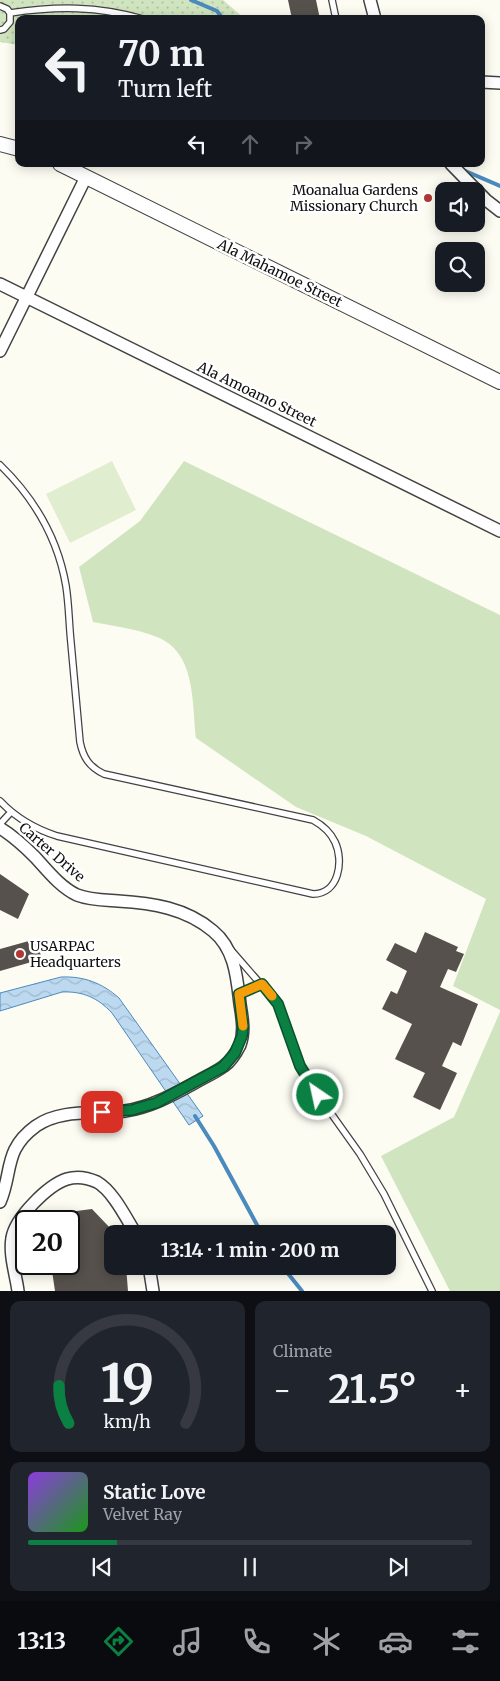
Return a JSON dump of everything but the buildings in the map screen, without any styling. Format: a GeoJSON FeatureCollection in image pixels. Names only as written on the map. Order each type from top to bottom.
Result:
{"type":"FeatureCollection","features":[{"type":"Feature","properties":{"kind":"street"},"geometry":{"type":"LineString","coordinates":[[370,0],[374,15]]}},
{"type":"Feature","properties":{"kind":"street"},"geometry":{"type":"LineString","coordinates":[[485,82],[500,83]]}},
{"type":"Feature","properties":{"kind":"street"},"geometry":{"type":"LineString","coordinates":[[0,144],[15,148]]}},
{"type":"Feature","properties":{"kind":"street","name":"Ala Mahamoe Street"},"geometry":{"type":"LineString","coordinates":[[66,167],[500,382]]}},
{"type":"Feature","properties":{"kind":"street"},"geometry":{"type":"LineString","coordinates":[[454,167],[486,200],[500,211]]}},
{"type":"Feature","properties":{"kind":"street"},"geometry":{"type":"LineString","coordinates":[[0,351],[86,177]]}},
{"type":"Feature","properties":{"kind":"street","name":"Ala Amoamo Street"},"geometry":{"type":"LineString","coordinates":[[0,284],[500,531]]}},
{"type":"Feature","properties":{"kind":"street","name":"Carter Drive"},"geometry":{"type":"LineString","coordinates":[[0,826],[24,846],[45,869],[71,892],[90,899],[147,903],[170,908],[203,924],[223,941],[230,953],[239,994],[243,1028],[235,1053],[223,1067],[167,1098],[132,1110],[66,1115],[46,1120],[38,1125],[23,1138],[13,1154],[0,1202]]}},
{"type":"Feature","properties":{"kind":"street"},"geometry":{"type":"LineString","coordinates":[[18,1291],[11,1246],[14,1228],[27,1209],[60,1182],[83,1178],[104,1187],[130,1225]]}},
{"type":"Feature","properties":{"kind":"street"},"geometry":{"type":"LineString","coordinates":[[150,1275],[153,1291]]}},
{"type":"Feature","properties":{"kind":"lane"},"geometry":{"type":"LineString","coordinates":[[332,0],[335,15]]}},
{"type":"Feature","properties":{"kind":"lane"},"geometry":{"type":"LineString","coordinates":[[0,6],[3,6],[10,13],[8,26],[0,30]]}},
{"type":"Feature","properties":{"kind":"lane"},"geometry":{"type":"LineString","coordinates":[[10,13],[42,8],[91,8],[129,15]]}},
{"type":"Feature","properties":{"kind":"lane"},"geometry":{"type":"LineString","coordinates":[[0,465],[33,504],[50,536],[60,561],[66,588],[81,749],[93,768],[104,774],[312,820],[326,829],[336,843],[339,858],[338,869],[332,886],[322,893],[314,894],[57,836],[33,826],[12,812],[0,801]]}},
{"type":"Feature","properties":{"kind":"lane"},"geometry":{"type":"LineString","coordinates":[[0,826],[12,812]]}},
{"type":"Feature","properties":{"kind":"lane"},"geometry":{"type":"LineString","coordinates":[[223,941],[262,984],[280,1008],[303,1074],[356,1149],[384,1194],[432,1291]]}},
{"type":"Feature","properties":{"kind":"lane"},"geometry":{"type":"LineString","coordinates":[[239,994],[262,984]]}},
{"type":"Feature","properties":{"kind":"green space"},"geometry":{"type":"Polygon","coordinates":[[[0,0],[223,0],[240,15],[15,15],[15,44],[0,42],[0,0]]]}},
{"type":"Feature","properties":{"kind":"green space"},"geometry":{"type":"Polygon","coordinates":[[[112,461],[136,510],[70,543],[46,494],[112,461]]]}},
{"type":"Feature","properties":{"kind":"green space"},"geometry":{"type":"Polygon","coordinates":[[[184,461],[500,615],[500,1010],[453,986],[486,899],[366,836],[296,807],[196,738],[190,680],[179,654],[170,644],[149,634],[93,622],[79,567],[140,521],[184,461]]]}},
{"type":"Feature","properties":{"kind":"green space"},"geometry":{"type":"Polygon","coordinates":[[[500,1012],[500,1291],[450,1291],[381,1156],[454,1117],[500,1012]]]}},
{"type":"Feature","properties":{"kind":"water"},"geometry":{"type":"Polygon","coordinates":[[[61,977],[92,981],[106,988],[119,998],[203,1116],[189,1125],[112,1013],[90,996],[62,992],[0,1011],[0,993],[61,977]]]}},
{"type":"Feature","properties":{"kind":"waterway"},"geometry":{"type":"LineString","coordinates":[[191,0],[217,11],[220,15]]}},
{"type":"Feature","properties":{"kind":"waterway"},"geometry":{"type":"LineString","coordinates":[[463,170],[500,186]]}},
{"type":"Feature","properties":{"kind":"waterway"},"geometry":{"type":"LineString","coordinates":[[195,1116],[214,1146],[257,1225]]}},
{"type":"Feature","properties":{"kind":"waterway"},"geometry":{"type":"LineString","coordinates":[[289,1275],[302,1291]]}},
{"type":"Feature","properties":{"kind":"slow traffic"},"geometry":{"type":"LineString","coordinates":[[243,1026],[239,994],[262,984],[272,996]]}},
{"type":"Feature","properties":{"kind":"place","name":"Moanalua Gardens Missionary Church"},"geometry":{"type":"Point","coordinates":[428,198]}},
{"type":"Feature","properties":{"kind":"place","name":"USARPAC Headquarters"},"geometry":{"type":"Point","coordinates":[20,954]}},
{"type":"Feature","properties":{"kind":"route"},"geometry":{"type":"LineString","coordinates":[[102,1112],[122,1112],[156,1103],[223,1067],[235,1053],[242,1036],[243,1028],[239,994],[262,984],[278,1004],[303,1074],[318,1095]]}}]}
